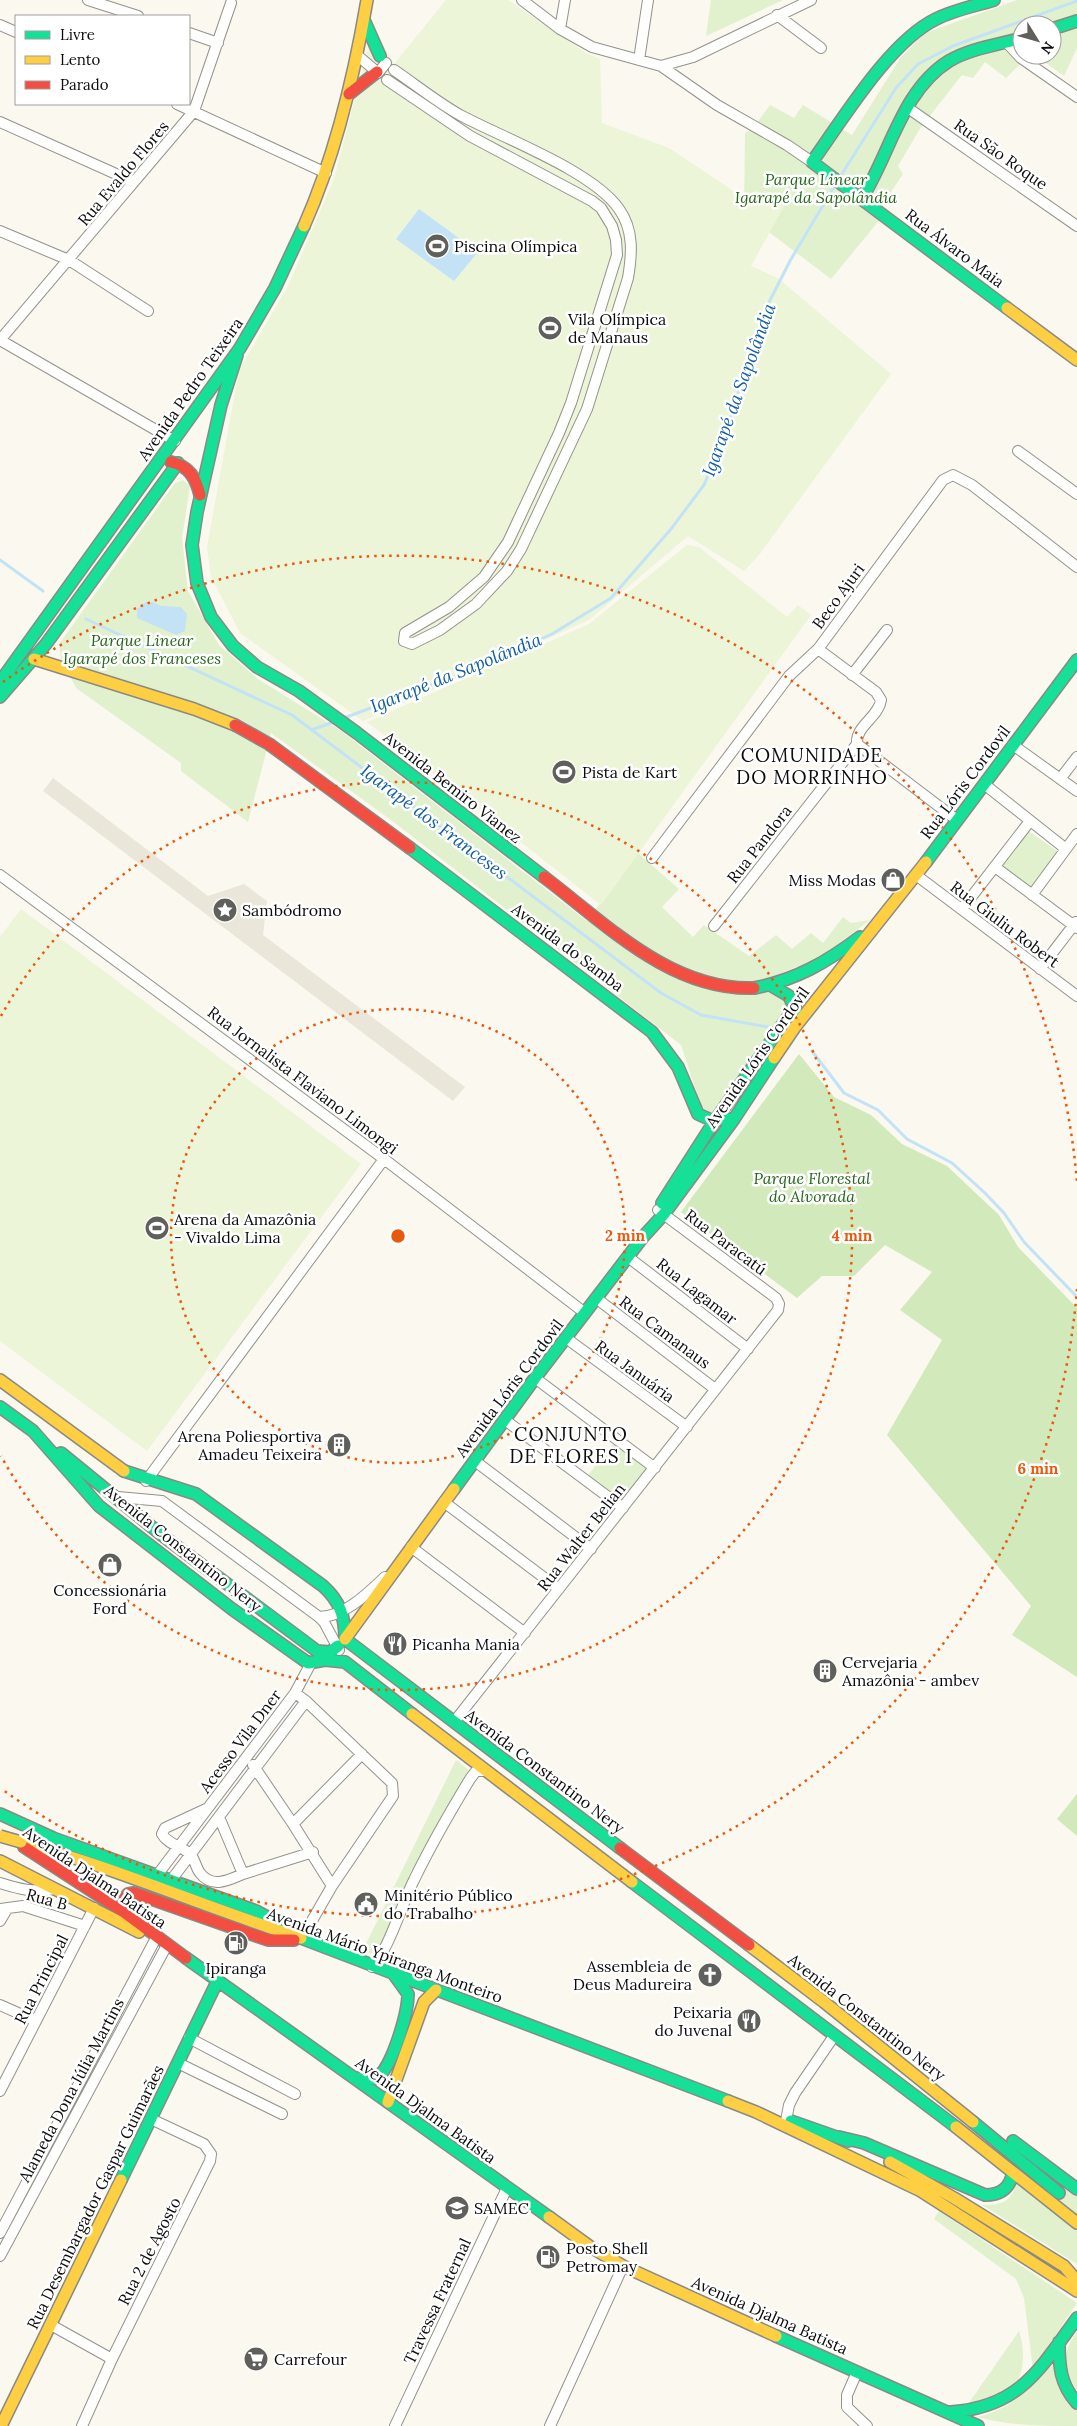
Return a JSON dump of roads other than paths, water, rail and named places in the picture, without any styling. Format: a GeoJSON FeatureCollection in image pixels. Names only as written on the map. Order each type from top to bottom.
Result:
{"type":"FeatureCollection","features":[{"type":"Feature","properties":{"kind":"main road","name":"Avenida Pedro Teixeira"},"geometry":{"type":"LineString","coordinates":[[0,682],[40,624],[237,355],[276,287],[326,173],[349,95],[367,0]]}},
{"type":"Feature","properties":{"kind":"main road"},"geometry":{"type":"LineString","coordinates":[[812,162],[886,60],[904,39],[936,19],[994,0]]}},
{"type":"Feature","properties":{"kind":"main road"},"geometry":{"type":"LineString","coordinates":[[364,20],[383,60]]}},
{"type":"Feature","properties":{"kind":"main road"},"geometry":{"type":"LineString","coordinates":[[1062,26],[1077,21]]}},
{"type":"Feature","properties":{"kind":"main road"},"geometry":{"type":"LineString","coordinates":[[862,198],[876,177],[908,108],[922,84],[940,67],[960,56],[1012,42]]}},
{"type":"Feature","properties":{"kind":"main road"},"geometry":{"type":"LineString","coordinates":[[349,95],[364,80],[378,73]]}},
{"type":"Feature","properties":{"kind":"main road","name":"Rua Álvaro Maia"},"geometry":{"type":"LineString","coordinates":[[812,162],[1076,356]]}},
{"type":"Feature","properties":{"kind":"main road","name":"Avenida Bemiro Vianez"},"geometry":{"type":"LineString","coordinates":[[237,355],[221,405],[200,498],[192,545],[197,583],[211,617],[220,631],[245,657],[312,701],[356,733],[660,965],[708,985],[758,989],[772,986],[818,968],[878,923]]}},
{"type":"Feature","properties":{"kind":"main road"},"geometry":{"type":"LineString","coordinates":[[158,463],[178,463]]}},
{"type":"Feature","properties":{"kind":"main road","name":"Avenida Pedro Teixeira"},"geometry":{"type":"LineString","coordinates":[[0,697],[46,644],[178,463]]}},
{"type":"Feature","properties":{"kind":"main road","name":"Avenida Bemiro Vianez"},"geometry":{"type":"LineString","coordinates":[[178,463],[184,466],[195,478],[200,498]]}},
{"type":"Feature","properties":{"kind":"main road"},"geometry":{"type":"LineString","coordinates":[[40,624],[41,637],[46,644]]}},
{"type":"Feature","properties":{"kind":"main road","name":"Avenida do Samba"},"geometry":{"type":"LineString","coordinates":[[34,658],[231,722],[269,744],[466,888],[652,1032],[671,1055],[678,1067],[695,1111],[700,1116],[714,1122]]}},
{"type":"Feature","properties":{"kind":"main road","name":"Rua Lóris Cordovil"},"geometry":{"type":"LineString","coordinates":[[878,923],[1077,660]]}},
{"type":"Feature","properties":{"kind":"main road","name":"Avenida Lóris Cordovil"},"geometry":{"type":"LineString","coordinates":[[341,1643],[535,1378],[734,1119],[795,1027],[878,923]]}},
{"type":"Feature","properties":{"kind":"main road"},"geometry":{"type":"LineString","coordinates":[[772,986],[786,991],[795,1007],[795,1027]]}},
{"type":"Feature","properties":{"kind":"main road","name":"Avenida Lóris Cordovil"},"geometry":{"type":"LineString","coordinates":[[661,1212],[714,1122],[795,1007]]}},
{"type":"Feature","properties":{"kind":"main road"},"geometry":{"type":"LineString","coordinates":[[714,1122],[734,1119]]}},
{"type":"Feature","properties":{"kind":"main road","name":"Avenida Constantino Nery"},"geometry":{"type":"LineString","coordinates":[[0,1380],[124,1472],[146,1482],[187,1489],[196,1494],[323,1586],[334,1596],[342,1611],[345,1624],[341,1643],[454,1722],[824,2002],[924,2081],[1061,2200],[1077,2222]]}},
{"type":"Feature","properties":{"kind":"main road","name":"Avenida Constantino Nery"},"geometry":{"type":"LineString","coordinates":[[0,1406],[33,1431],[99,1506],[232,1609],[308,1663],[311,1663]]}},
{"type":"Feature","properties":{"kind":"main road"},"geometry":{"type":"LineString","coordinates":[[33,1431],[118,1497],[163,1536],[317,1651],[330,1652],[341,1643]]}},
{"type":"Feature","properties":{"kind":"main road"},"geometry":{"type":"LineString","coordinates":[[311,1663],[331,1660],[345,1662]]}},
{"type":"Feature","properties":{"kind":"main road","name":"Avenida Constantino Nery"},"geometry":{"type":"LineString","coordinates":[[345,1662],[485,1771],[1013,2172],[1061,2200]]}},
{"type":"Feature","properties":{"kind":"main road","name":"Avenida Djalma Batista"},"geometry":{"type":"LineString","coordinates":[[0,1814],[72,1846],[172,1879],[269,1917],[302,1938]]}},
{"type":"Feature","properties":{"kind":"main road","name":"Avenida Mário Ypiranga Monteiro"},"geometry":{"type":"LineString","coordinates":[[0,1834],[73,1856],[227,1914],[302,1938],[756,2112],[839,2137],[937,2188],[1064,2266],[1077,2281]]}},
{"type":"Feature","properties":{"kind":"main road","name":"Avenida Djalma Batista"},"geometry":{"type":"LineString","coordinates":[[0,1834],[124,1912],[156,1938],[217,1982],[355,2078],[589,2246],[624,2266],[943,2412],[970,2422]]}},
{"type":"Feature","properties":{"kind":"main road"},"geometry":{"type":"LineString","coordinates":[[0,1861],[146,1935],[156,1938]]}},
{"type":"Feature","properties":{"kind":"main road"},"geometry":{"type":"LineString","coordinates":[[124,1912],[125,1898],[128,1894],[134,1893],[268,1940],[282,1942],[302,1938]]}},
{"type":"Feature","properties":{"kind":"main road"},"geometry":{"type":"LineString","coordinates":[[355,2078],[370,2080],[377,2078],[390,2057],[409,2004],[408,1993],[393,1974]]}},
{"type":"Feature","properties":{"kind":"main road","name":"Rua Desembargador Gaspar Guimarães"},"geometry":{"type":"LineString","coordinates":[[1,2426],[52,2325],[217,1982]]}},
{"type":"Feature","properties":{"kind":"main road"},"geometry":{"type":"LineString","coordinates":[[388,2102],[424,2002],[436,1990]]}},
{"type":"Feature","properties":{"kind":"main road"},"geometry":{"type":"LineString","coordinates":[[924,2081],[1004,2134],[1077,2189]]}},
{"type":"Feature","properties":{"kind":"main road","name":"Avenida Mário Ypiranga Monteiro"},"geometry":{"type":"LineString","coordinates":[[785,2122],[892,2176],[948,2207],[1077,2291]]}},
{"type":"Feature","properties":{"kind":"main road"},"geometry":{"type":"LineString","coordinates":[[839,2137],[864,2143],[985,2195],[1001,2194],[1008,2188],[1013,2172]]}},
{"type":"Feature","properties":{"kind":"main road","name":"Avenida Mário Ypiranga Monteiro"},"geometry":{"type":"LineString","coordinates":[[1064,2266],[1077,2268]]}},
{"type":"Feature","properties":{"kind":"main road"},"geometry":{"type":"LineString","coordinates":[[970,2422],[1026,2385],[1077,2318]]}},
{"type":"Feature","properties":{"kind":"main road"},"geometry":{"type":"LineString","coordinates":[[1059,2342],[1060,2379],[1069,2395],[1077,2403]]}},
{"type":"Feature","properties":{"kind":"street"},"geometry":{"type":"LineString","coordinates":[[88,0],[135,15]]}},
{"type":"Feature","properties":{"kind":"street"},"geometry":{"type":"LineString","coordinates":[[522,0],[560,29],[592,47],[661,66],[694,57],[811,0]]}},
{"type":"Feature","properties":{"kind":"street"},"geometry":{"type":"LineString","coordinates":[[560,29],[565,0]]}},
{"type":"Feature","properties":{"kind":"street"},"geometry":{"type":"LineString","coordinates":[[639,60],[648,0]]}},
{"type":"Feature","properties":{"kind":"street","name":"Rua Evaldo Flores"},"geometry":{"type":"LineString","coordinates":[[0,340],[194,111],[231,3]]}},
{"type":"Feature","properties":{"kind":"street"},"geometry":{"type":"LineString","coordinates":[[777,15],[821,48]]}},
{"type":"Feature","properties":{"kind":"street"},"geometry":{"type":"LineString","coordinates":[[0,26],[15,32]]}},
{"type":"Feature","properties":{"kind":"street"},"geometry":{"type":"LineString","coordinates":[[190,33],[218,43]]}},
{"type":"Feature","properties":{"kind":"street"},"geometry":{"type":"LineString","coordinates":[[1008,43],[1021,58],[1077,97]]}},
{"type":"Feature","properties":{"kind":"street"},"geometry":{"type":"LineString","coordinates":[[370,53],[383,60],[378,73],[357,55],[370,53]]}},
{"type":"Feature","properties":{"kind":"street","name":"Rua Álvaro Maia"},"geometry":{"type":"LineString","coordinates":[[661,66],[717,105],[787,145],[812,162]]}},
{"type":"Feature","properties":{"kind":"street"},"geometry":{"type":"LineString","coordinates":[[387,80],[455,127],[584,195],[600,208],[612,226],[616,240],[617,256],[604,304],[571,404],[508,542],[484,577],[469,592],[449,607],[408,631],[404,636],[404,641],[408,644],[418,642],[446,626],[476,604],[507,571],[521,549],[561,468],[587,409],[632,257],[631,238],[627,224],[612,200],[585,179],[460,115],[394,70]]}},
{"type":"Feature","properties":{"kind":"street"},"geometry":{"type":"LineString","coordinates":[[179,105],[326,173]]}},
{"type":"Feature","properties":{"kind":"street","name":"Rua São Roque"},"geometry":{"type":"LineString","coordinates":[[908,108],[1077,226]]}},
{"type":"Feature","properties":{"kind":"street"},"geometry":{"type":"LineString","coordinates":[[455,127],[460,115]]}},
{"type":"Feature","properties":{"kind":"street"},"geometry":{"type":"LineString","coordinates":[[0,122],[134,182]]}},
{"type":"Feature","properties":{"kind":"street"},"geometry":{"type":"LineString","coordinates":[[0,231],[69,260],[148,310]]}},
{"type":"Feature","properties":{"kind":"street"},"geometry":{"type":"LineString","coordinates":[[604,304],[618,308]]}},
{"type":"Feature","properties":{"kind":"street"},"geometry":{"type":"LineString","coordinates":[[0,340],[175,440]]}},
{"type":"Feature","properties":{"kind":"street"},"geometry":{"type":"LineString","coordinates":[[588,352],[603,358]]}},
{"type":"Feature","properties":{"kind":"street"},"geometry":{"type":"LineString","coordinates":[[1018,450],[1077,494]]}},
{"type":"Feature","properties":{"kind":"street"},"geometry":{"type":"LineString","coordinates":[[546,462],[561,468]]}},
{"type":"Feature","properties":{"kind":"street","name":"Beco Ajuri"},"geometry":{"type":"LineString","coordinates":[[652,858],[790,676],[818,650],[937,486],[948,476],[960,478],[972,485],[1077,566]]}},
{"type":"Feature","properties":{"kind":"street"},"geometry":{"type":"LineString","coordinates":[[508,542],[521,549]]}},
{"type":"Feature","properties":{"kind":"street"},"geometry":{"type":"LineString","coordinates":[[852,674],[887,630]]}},
{"type":"Feature","properties":{"kind":"street","name":"Rua Pandora"},"geometry":{"type":"LineString","coordinates":[[714,926],[857,744],[860,732],[881,703],[876,692],[818,650]]}},
{"type":"Feature","properties":{"kind":"street"},"geometry":{"type":"LineString","coordinates":[[857,744],[957,820]]}},
{"type":"Feature","properties":{"kind":"street"},"geometry":{"type":"LineString","coordinates":[[1013,745],[1077,791]]}},
{"type":"Feature","properties":{"kind":"street"},"geometry":{"type":"LineString","coordinates":[[1060,779],[1077,757]]}},
{"type":"Feature","properties":{"kind":"street"},"geometry":{"type":"LineString","coordinates":[[984,784],[1066,849]]}},
{"type":"Feature","properties":{"kind":"street"},"geometry":{"type":"LineString","coordinates":[[962,909],[1030,821]]}},
{"type":"Feature","properties":{"kind":"street"},"geometry":{"type":"LineString","coordinates":[[1032,895],[1077,834]]}},
{"type":"Feature","properties":{"kind":"street"},"geometry":{"type":"LineString","coordinates":[[995,867],[1076,925],[1040,969]]}},
{"type":"Feature","properties":{"kind":"street","name":"Rua Jornalista Flaviano Limongi"},"geometry":{"type":"LineString","coordinates":[[0,875],[384,1159],[585,1313]]}},
{"type":"Feature","properties":{"kind":"street","name":"Rua Giuliu Robert"},"geometry":{"type":"LineString","coordinates":[[916,875],[1077,996]]}},
{"type":"Feature","properties":{"kind":"street"},"geometry":{"type":"LineString","coordinates":[[146,1482],[384,1159]]}},
{"type":"Feature","properties":{"kind":"street","name":"Rua Paracatú"},"geometry":{"type":"LineString","coordinates":[[661,1212],[776,1298]]}},
{"type":"Feature","properties":{"kind":"street","name":"Rua Lagamar"},"geometry":{"type":"LineString","coordinates":[[628,1257],[748,1349]]}},
{"type":"Feature","properties":{"kind":"street","name":"Rua Camanaus"},"geometry":{"type":"LineString","coordinates":[[596,1298],[715,1389]]}},
{"type":"Feature","properties":{"kind":"street","name":"Rua Walter Belian"},"geometry":{"type":"LineString","coordinates":[[454,1722],[778,1310],[779,1304],[776,1298]]}},
{"type":"Feature","properties":{"kind":"street","name":"Rua Januária"},"geometry":{"type":"LineString","coordinates":[[566,1338],[687,1427]]}},
{"type":"Feature","properties":{"kind":"street"},"geometry":{"type":"LineString","coordinates":[[535,1378],[655,1468]]}},
{"type":"Feature","properties":{"kind":"street"},"geometry":{"type":"LineString","coordinates":[[505,1420],[623,1508]]}},
{"type":"Feature","properties":{"kind":"street"},"geometry":{"type":"LineString","coordinates":[[475,1461],[591,1549]]}},
{"type":"Feature","properties":{"kind":"street"},"geometry":{"type":"LineString","coordinates":[[118,1497],[162,1501],[319,1617],[341,1643],[345,1662]]}},
{"type":"Feature","properties":{"kind":"street"},"geometry":{"type":"LineString","coordinates":[[444,1502],[559,1590]]}},
{"type":"Feature","properties":{"kind":"street"},"geometry":{"type":"LineString","coordinates":[[411,1547],[525,1633]]}},
{"type":"Feature","properties":{"kind":"street","name":"Avenida Lóris Cordovil"},"geometry":{"type":"LineString","coordinates":[[319,1617],[331,1616],[342,1611],[364,1595],[400,1563]]}},
{"type":"Feature","properties":{"kind":"street","name":"Acesso Vila Dner"},"geometry":{"type":"LineString","coordinates":[[158,1874],[295,1693],[311,1663]]}},
{"type":"Feature","properties":{"kind":"street","name":"Acesso Vila Dner"},"geometry":{"type":"LineString","coordinates":[[295,1693],[306,1701],[392,1783],[393,1796],[332,1886],[302,1938]]}},
{"type":"Feature","properties":{"kind":"street","name":"Acesso Vila Dner"},"geometry":{"type":"LineString","coordinates":[[172,1879],[306,1701]]}},
{"type":"Feature","properties":{"kind":"street"},"geometry":{"type":"LineString","coordinates":[[293,1824],[362,1754]]}},
{"type":"Feature","properties":{"kind":"street"},"geometry":{"type":"LineString","coordinates":[[245,1758],[256,1769]]}},
{"type":"Feature","properties":{"kind":"street","name":"Acesso Vila Dner"},"geometry":{"type":"LineString","coordinates":[[256,1769],[313,1852],[332,1886]]}},
{"type":"Feature","properties":{"kind":"street"},"geometry":{"type":"LineString","coordinates":[[372,1966],[381,1955],[413,1881],[435,1838],[470,1779],[476,1771],[485,1771]]}},
{"type":"Feature","properties":{"kind":"street","name":"Acesso Vila Dner"},"geometry":{"type":"LineString","coordinates":[[191,1854],[165,1838],[162,1834],[165,1828],[208,1808],[230,1802]]}},
{"type":"Feature","properties":{"kind":"street","name":"Acesso Vila Dner"},"geometry":{"type":"LineString","coordinates":[[219,1817],[243,1874]]}},
{"type":"Feature","properties":{"kind":"street"},"geometry":{"type":"LineString","coordinates":[[191,1854],[199,1872],[212,1882],[222,1882],[313,1852]]}},
{"type":"Feature","properties":{"kind":"street"},"geometry":{"type":"LineString","coordinates":[[0,1883],[39,1892],[54,1889]]}},
{"type":"Feature","properties":{"kind":"street","name":"Rua B"},"geometry":{"type":"LineString","coordinates":[[4,1909],[23,1906],[85,1926]]}},
{"type":"Feature","properties":{"kind":"street","name":"Rua Principal"},"geometry":{"type":"LineString","coordinates":[[0,2091],[94,1908]]}},
{"type":"Feature","properties":{"kind":"street"},"geometry":{"type":"LineString","coordinates":[[0,1921],[4,1909]]}},
{"type":"Feature","properties":{"kind":"street","name":"Alameda Dona Júlia Martins"},"geometry":{"type":"LineString","coordinates":[[0,2233],[156,1938]]}},
{"type":"Feature","properties":{"kind":"street","name":"Alameda Dona Júlia Martins"},"geometry":{"type":"LineString","coordinates":[[0,2256],[167,1945]]}},
{"type":"Feature","properties":{"kind":"street"},"geometry":{"type":"LineString","coordinates":[[145,1958],[155,1965]]}},
{"type":"Feature","properties":{"kind":"street"},"geometry":{"type":"LineString","coordinates":[[0,2004],[36,2021]]}},
{"type":"Feature","properties":{"kind":"street"},"geometry":{"type":"LineString","coordinates":[[785,2122],[794,2093],[834,2036]]}},
{"type":"Feature","properties":{"kind":"street"},"geometry":{"type":"LineString","coordinates":[[189,2038],[295,2094]]}},
{"type":"Feature","properties":{"kind":"street"},"geometry":{"type":"LineString","coordinates":[[91,2061],[101,2066]]}},
{"type":"Feature","properties":{"kind":"street"},"geometry":{"type":"LineString","coordinates":[[178,2062],[282,2114]]}},
{"type":"Feature","properties":{"kind":"street","name":"Rua 2 de Agosto"},"geometry":{"type":"LineString","coordinates":[[82,2426],[112,2359],[210,2161],[211,2154],[204,2144],[151,2119]]}},
{"type":"Feature","properties":{"kind":"street"},"geometry":{"type":"LineString","coordinates":[[31,2174],[41,2179]]}},
{"type":"Feature","properties":{"kind":"street","name":"Travessa Fraternal"},"geometry":{"type":"LineString","coordinates":[[395,2426],[507,2188]]}},
{"type":"Feature","properties":{"kind":"street"},"geometry":{"type":"LineString","coordinates":[[550,2426],[624,2266]]}},
{"type":"Feature","properties":{"kind":"street"},"geometry":{"type":"LineString","coordinates":[[52,2325],[112,2359]]}},
{"type":"Feature","properties":{"kind":"street","name":"Avenida Djalma Batista"},"geometry":{"type":"LineString","coordinates":[[857,2372],[847,2395],[847,2407],[867,2426]]}},
{"type":"Feature","properties":{"kind":"water","name":"Piscina Olímpica"},"geometry":{"type":"Polygon","coordinates":[[[419,209],[478,252],[454,281],[396,239],[419,209]]]}},
{"type":"Feature","properties":{"kind":"water"},"geometry":{"type":"Polygon","coordinates":[[[146,602],[153,602],[161,606],[181,607],[187,614],[185,631],[176,635],[137,618],[137,609],[146,602]]]}},
{"type":"Feature","properties":{"kind":"waterway","name":"Igarapé da Sapolândia"},"geometry":{"type":"LineString","coordinates":[[840,177],[896,88],[918,64],[953,46],[1077,1]]}},
{"type":"Feature","properties":{"kind":"waterway","name":"Igarapé da Sapolândia"},"geometry":{"type":"LineString","coordinates":[[344,718],[485,665],[552,634],[611,598],[671,529],[704,485],[725,435],[764,312],[790,261],[835,185]]}},
{"type":"Feature","properties":{"kind":"waterway","name":"Igarapé dos Franceses"},"geometry":{"type":"LineString","coordinates":[[0,560],[43,591]]}},
{"type":"Feature","properties":{"kind":"waterway","name":"Igarapé dos Franceses"},"geometry":{"type":"LineString","coordinates":[[86,619],[292,715],[661,993],[701,1015],[774,1028]]}},
{"type":"Feature","properties":{"kind":"waterway","name":"Igarapé da Sapolândia"},"geometry":{"type":"LineString","coordinates":[[311,730],[334,722]]}},
{"type":"Feature","properties":{"kind":"waterway","name":"Igarapé dos Franceses"},"geometry":{"type":"LineString","coordinates":[[812,1051],[844,1093],[878,1110],[907,1139],[952,1163],[985,1193],[1004,1213],[1024,1242],[1077,1297]]}},
{"type":"Feature","properties":{"kind":"place","name":"Piscina Olímpica"},"geometry":{"type":"Point","coordinates":[437,246]}},
{"type":"Feature","properties":{"kind":"place","name":"Vila Olímpica de Manaus"},"geometry":{"type":"Point","coordinates":[550,328]}},
{"type":"Feature","properties":{"kind":"place","name":"Pista de Kart"},"geometry":{"type":"Point","coordinates":[564,772]}},
{"type":"Feature","properties":{"kind":"place","name":"Miss Modas"},"geometry":{"type":"Point","coordinates":[893,880]}},
{"type":"Feature","properties":{"kind":"place","name":"Sambódromo"},"geometry":{"type":"Point","coordinates":[225,910]}},
{"type":"Feature","properties":{"kind":"place","name":"Arena da Amazônia - Vivaldo Lima"},"geometry":{"type":"Point","coordinates":[157,1228]}},
{"type":"Feature","properties":{"kind":"place","name":"Arena Poliesportiva Amadeu Teixeira"},"geometry":{"type":"Point","coordinates":[339,1445]}},
{"type":"Feature","properties":{"kind":"place","name":"Concessionária Ford"},"geometry":{"type":"Point","coordinates":[110,1565]}},
{"type":"Feature","properties":{"kind":"place","name":"Picanha Mania"},"geometry":{"type":"Point","coordinates":[395,1644]}},
{"type":"Feature","properties":{"kind":"place","name":"Cervejaria Amazônia - ambev"},"geometry":{"type":"Point","coordinates":[825,1671]}},
{"type":"Feature","properties":{"kind":"place","name":"Minitério Público do Trabalho"},"geometry":{"type":"Point","coordinates":[366,1904]}},
{"type":"Feature","properties":{"kind":"place","name":"Ipiranga"},"geometry":{"type":"Point","coordinates":[236,1943]}},
{"type":"Feature","properties":{"kind":"place","name":"Assembleia de Deus Madureira"},"geometry":{"type":"Point","coordinates":[710,1975]}},
{"type":"Feature","properties":{"kind":"place","name":"Peixaria do Juvenal"},"geometry":{"type":"Point","coordinates":[749,2021]}},
{"type":"Feature","properties":{"kind":"place","name":"SAMEC"},"geometry":{"type":"Point","coordinates":[457,2208]}},
{"type":"Feature","properties":{"kind":"place","name":"Posto Shell Petromay"},"geometry":{"type":"Point","coordinates":[548,2257]}},
{"type":"Feature","properties":{"kind":"place","name":"Carrefour"},"geometry":{"type":"Point","coordinates":[256,2359]}},
{"type":"Feature","properties":{"kind":"district","name":"COMUNIDADE DO MORRINHO"},"geometry":{"type":"Point","coordinates":[812,766]}},
{"type":"Feature","properties":{"kind":"district","name":"CONJUNTO DE FLORES I"},"geometry":{"type":"Point","coordinates":[571,1445]}},
{"type":"Feature","properties":{"kind":"park label","name":"Parque Linear Igarapé da Sapolândia"},"geometry":{"type":"Point","coordinates":[816,188]}},
{"type":"Feature","properties":{"kind":"park label","name":"Parque Linear Igarapé dos Franceses"},"geometry":{"type":"Point","coordinates":[142,649]}},
{"type":"Feature","properties":{"kind":"park label","name":"Parque Florestal do Alvorada"},"geometry":{"type":"Point","coordinates":[812,1187]}}]}
